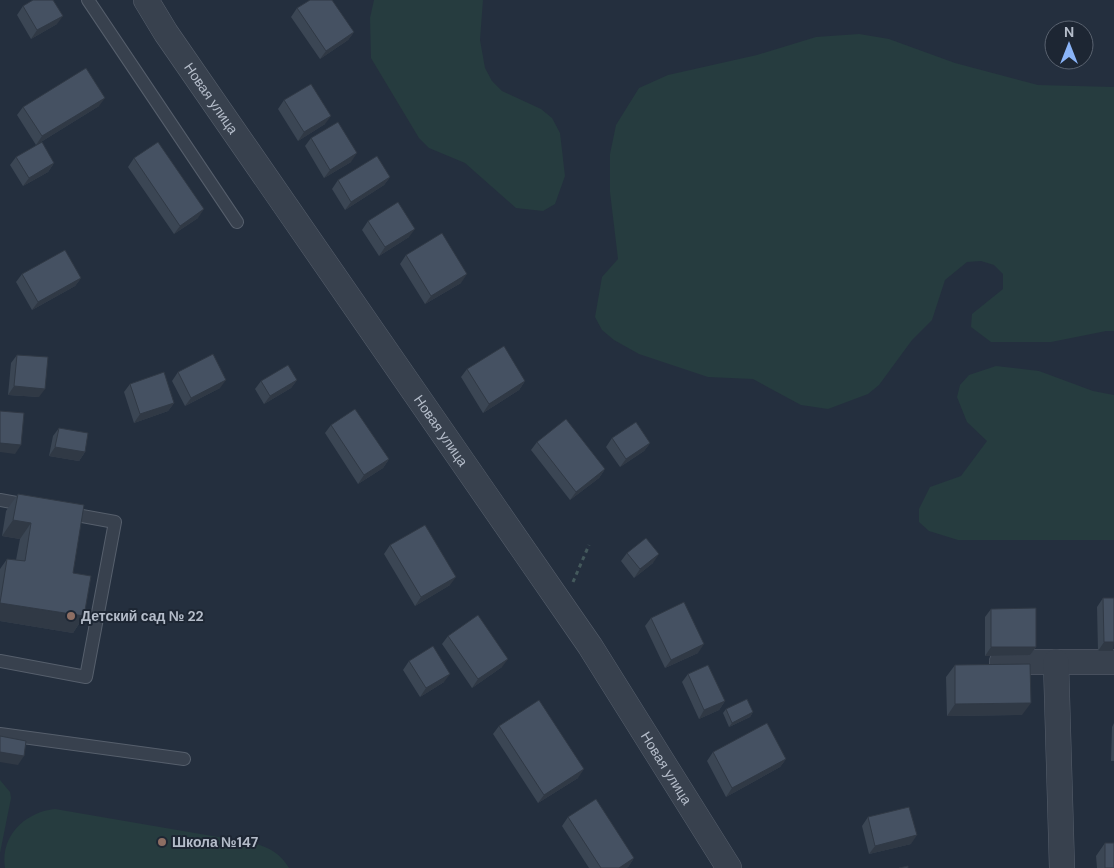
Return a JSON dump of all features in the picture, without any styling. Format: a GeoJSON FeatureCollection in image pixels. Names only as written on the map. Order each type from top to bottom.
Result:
{"type":"FeatureCollection","features":[{"type":"Feature","properties":{"kind":"street","name":"Новая улица"},"geometry":{"type":"LineString","coordinates":[[146,0],[166,33],[590,646],[729,868]]}},
{"type":"Feature","properties":{"kind":"street"},"geometry":{"type":"LineString","coordinates":[[1002,662],[1114,662]]}},
{"type":"Feature","properties":{"kind":"street"},"geometry":{"type":"LineString","coordinates":[[1056,662],[1062,868]]}},
{"type":"Feature","properties":{"kind":"lane"},"geometry":{"type":"LineString","coordinates":[[88,0],[237,222]]}},
{"type":"Feature","properties":{"kind":"lane"},"geometry":{"type":"LineString","coordinates":[[0,500],[38,508]]}},
{"type":"Feature","properties":{"kind":"lane"},"geometry":{"type":"LineString","coordinates":[[0,661],[86,677],[115,522],[57,511]]}},
{"type":"Feature","properties":{"kind":"lane"},"geometry":{"type":"LineString","coordinates":[[0,734],[184,759]]}},
{"type":"Feature","properties":{"kind":"path"},"geometry":{"type":"LineString","coordinates":[[561,604],[573,583],[589,545]]}},
{"type":"Feature","properties":{"kind":"green space"},"geometry":{"type":"Polygon","coordinates":[[[374,0],[483,0],[480,40],[485,68],[492,81],[502,91],[541,109],[552,118],[560,133],[565,176],[555,204],[543,211],[516,208],[465,163],[429,148],[419,138],[371,58],[370,18],[374,0]]]}},
{"type":"Feature","properties":{"kind":"green space"},"geometry":{"type":"Polygon","coordinates":[[[859,34],[889,39],[955,63],[1038,85],[1114,87],[1114,331],[1051,342],[991,342],[971,327],[972,314],[1003,289],[1003,274],[994,265],[981,261],[967,262],[945,280],[932,320],[912,340],[879,385],[868,394],[828,409],[801,405],[753,379],[708,377],[639,354],[614,340],[602,330],[595,317],[602,277],[618,259],[610,192],[610,154],[616,125],[639,88],[668,75],[757,55],[816,37],[859,34]]]}},
{"type":"Feature","properties":{"kind":"green space"},"geometry":{"type":"Polygon","coordinates":[[[996,366],[1039,371],[1093,391],[1114,395],[1114,540],[958,540],[929,531],[919,522],[919,509],[930,487],[961,476],[987,441],[967,422],[957,397],[960,385],[969,375],[996,366]]]}},
{"type":"Feature","properties":{"kind":"green space"},"geometry":{"type":"Polygon","coordinates":[[[0,780],[10,792],[11,798],[0,853],[0,780]]]}},
{"type":"Feature","properties":{"kind":"green space"},"geometry":{"type":"Polygon","coordinates":[[[55,809],[253,843],[274,852],[289,868],[5,868],[4,856],[6,846],[17,828],[34,815],[55,809]]]}},
{"type":"Feature","properties":{"kind":"building"},"geometry":{"type":"Polygon","coordinates":[[[33,0],[53,0],[63,16],[37,30],[23,6],[33,0]]]}},
{"type":"Feature","properties":{"kind":"building"},"geometry":{"type":"Polygon","coordinates":[[[310,0],[332,0],[354,32],[326,51],[297,8],[310,0]]]}},
{"type":"Feature","properties":{"kind":"building"},"geometry":{"type":"Polygon","coordinates":[[[86,68],[105,98],[42,136],[23,107],[86,68]]]}},
{"type":"Feature","properties":{"kind":"building"},"geometry":{"type":"Polygon","coordinates":[[[311,84],[331,116],[304,132],[284,100],[311,84]]]}},
{"type":"Feature","properties":{"kind":"building"},"geometry":{"type":"Polygon","coordinates":[[[338,122],[357,153],[330,170],[311,138],[338,122]]]}},
{"type":"Feature","properties":{"kind":"building"},"geometry":{"type":"Polygon","coordinates":[[[42,142],[54,163],[29,178],[16,157],[42,142]]]}},
{"type":"Feature","properties":{"kind":"building"},"geometry":{"type":"Polygon","coordinates":[[[158,142],[204,209],[180,226],[134,158],[158,142]]]}},
{"type":"Feature","properties":{"kind":"building"},"geometry":{"type":"Polygon","coordinates":[[[377,156],[390,177],[351,202],[338,180],[377,156]]]}},
{"type":"Feature","properties":{"kind":"building"},"geometry":{"type":"Polygon","coordinates":[[[398,202],[415,229],[385,247],[368,221],[398,202]]]}},
{"type":"Feature","properties":{"kind":"building"},"geometry":{"type":"Polygon","coordinates":[[[442,233],[467,274],[431,296],[406,255],[442,233]]]}},
{"type":"Feature","properties":{"kind":"building"},"geometry":{"type":"Polygon","coordinates":[[[65,250],[81,278],[38,302],[22,274],[65,250]]]}},
{"type":"Feature","properties":{"kind":"building"},"geometry":{"type":"Polygon","coordinates":[[[504,346],[525,381],[489,404],[467,369],[504,346]]]}},
{"type":"Feature","properties":{"kind":"building"},"geometry":{"type":"Polygon","coordinates":[[[213,354],[226,380],[191,398],[178,372],[213,354]]]}},
{"type":"Feature","properties":{"kind":"building"},"geometry":{"type":"Polygon","coordinates":[[[17,355],[48,357],[45,389],[14,386],[17,355]]]}},
{"type":"Feature","properties":{"kind":"building"},"geometry":{"type":"Polygon","coordinates":[[[288,365],[297,380],[270,396],[261,381],[288,365]]]}},
{"type":"Feature","properties":{"kind":"building"},"geometry":{"type":"Polygon","coordinates":[[[164,372],[174,403],[140,414],[130,384],[164,372]]]}},
{"type":"Feature","properties":{"kind":"building"},"geometry":{"type":"Polygon","coordinates":[[[355,409],[389,459],[364,475],[331,425],[355,409]]]}},
{"type":"Feature","properties":{"kind":"building"},"geometry":{"type":"Polygon","coordinates":[[[0,411],[24,413],[21,445],[0,443],[0,411]]]}},
{"type":"Feature","properties":{"kind":"building"},"geometry":{"type":"Polygon","coordinates":[[[566,419],[605,469],[576,492],[537,442],[566,419]]]}},
{"type":"Feature","properties":{"kind":"building"},"geometry":{"type":"Polygon","coordinates":[[[636,422],[650,443],[626,459],[612,438],[636,422]]]}},
{"type":"Feature","properties":{"kind":"building"},"geometry":{"type":"Polygon","coordinates":[[[59,428],[88,433],[85,452],[55,447],[59,428]]]}},
{"type":"Feature","properties":{"kind":"building"},"geometry":{"type":"Polygon","coordinates":[[[18,494],[84,505],[73,573],[91,576],[84,616],[0,603],[7,559],[25,561],[31,523],[13,520],[18,494]]]}},
{"type":"Feature","properties":{"kind":"building"},"geometry":{"type":"Polygon","coordinates":[[[425,525],[456,577],[421,597],[390,545],[425,525]]]}},
{"type":"Feature","properties":{"kind":"building"},"geometry":{"type":"Polygon","coordinates":[[[646,538],[659,554],[640,569],[627,553],[646,538]]]}},
{"type":"Feature","properties":{"kind":"building"},"geometry":{"type":"Polygon","coordinates":[[[1103,598],[1114,598],[1114,642],[1104,642],[1103,598]]]}},
{"type":"Feature","properties":{"kind":"building"},"geometry":{"type":"Polygon","coordinates":[[[684,602],[704,644],[671,660],[651,618],[684,602]]]}},
{"type":"Feature","properties":{"kind":"building"},"geometry":{"type":"Polygon","coordinates":[[[1036,608],[1036,647],[991,647],[991,609],[1036,608]]]}},
{"type":"Feature","properties":{"kind":"building"},"geometry":{"type":"Polygon","coordinates":[[[478,615],[508,659],[478,679],[448,636],[478,615]]]}},
{"type":"Feature","properties":{"kind":"building"},"geometry":{"type":"Polygon","coordinates":[[[433,646],[450,674],[426,688],[409,661],[433,646]]]}},
{"type":"Feature","properties":{"kind":"building"},"geometry":{"type":"Polygon","coordinates":[[[1030,664],[1031,703],[955,704],[955,665],[1030,664]]]}},
{"type":"Feature","properties":{"kind":"building"},"geometry":{"type":"Polygon","coordinates":[[[708,665],[725,701],[704,710],[688,674],[708,665]]]}},
{"type":"Feature","properties":{"kind":"building"},"geometry":{"type":"Polygon","coordinates":[[[747,699],[753,712],[732,723],[726,709],[747,699]]]}},
{"type":"Feature","properties":{"kind":"building"},"geometry":{"type":"Polygon","coordinates":[[[539,700],[584,769],[544,795],[499,726],[539,700]]]}},
{"type":"Feature","properties":{"kind":"building"},"geometry":{"type":"Polygon","coordinates":[[[767,723],[786,759],[732,788],[713,752],[767,723]]]}},
{"type":"Feature","properties":{"kind":"building"},"geometry":{"type":"Polygon","coordinates":[[[0,736],[26,741],[24,756],[0,752],[0,736]]]}},
{"type":"Feature","properties":{"kind":"building"},"geometry":{"type":"Polygon","coordinates":[[[596,799],[634,858],[619,868],[601,868],[568,817],[596,799]]]}},
{"type":"Feature","properties":{"kind":"building"},"geometry":{"type":"Polygon","coordinates":[[[909,807],[917,835],[875,846],[868,817],[909,807]]]}},
{"type":"Feature","properties":{"kind":"building"},"geometry":{"type":"Polygon","coordinates":[[[1105,843],[1114,843],[1114,868],[1105,868],[1105,843]]]}},
{"type":"Feature","properties":{"kind":"place","name":"Детский сад № 22"},"geometry":{"type":"Point","coordinates":[71,616]}},
{"type":"Feature","properties":{"kind":"place","name":"Школа №147"},"geometry":{"type":"Point","coordinates":[162,842]}}]}
